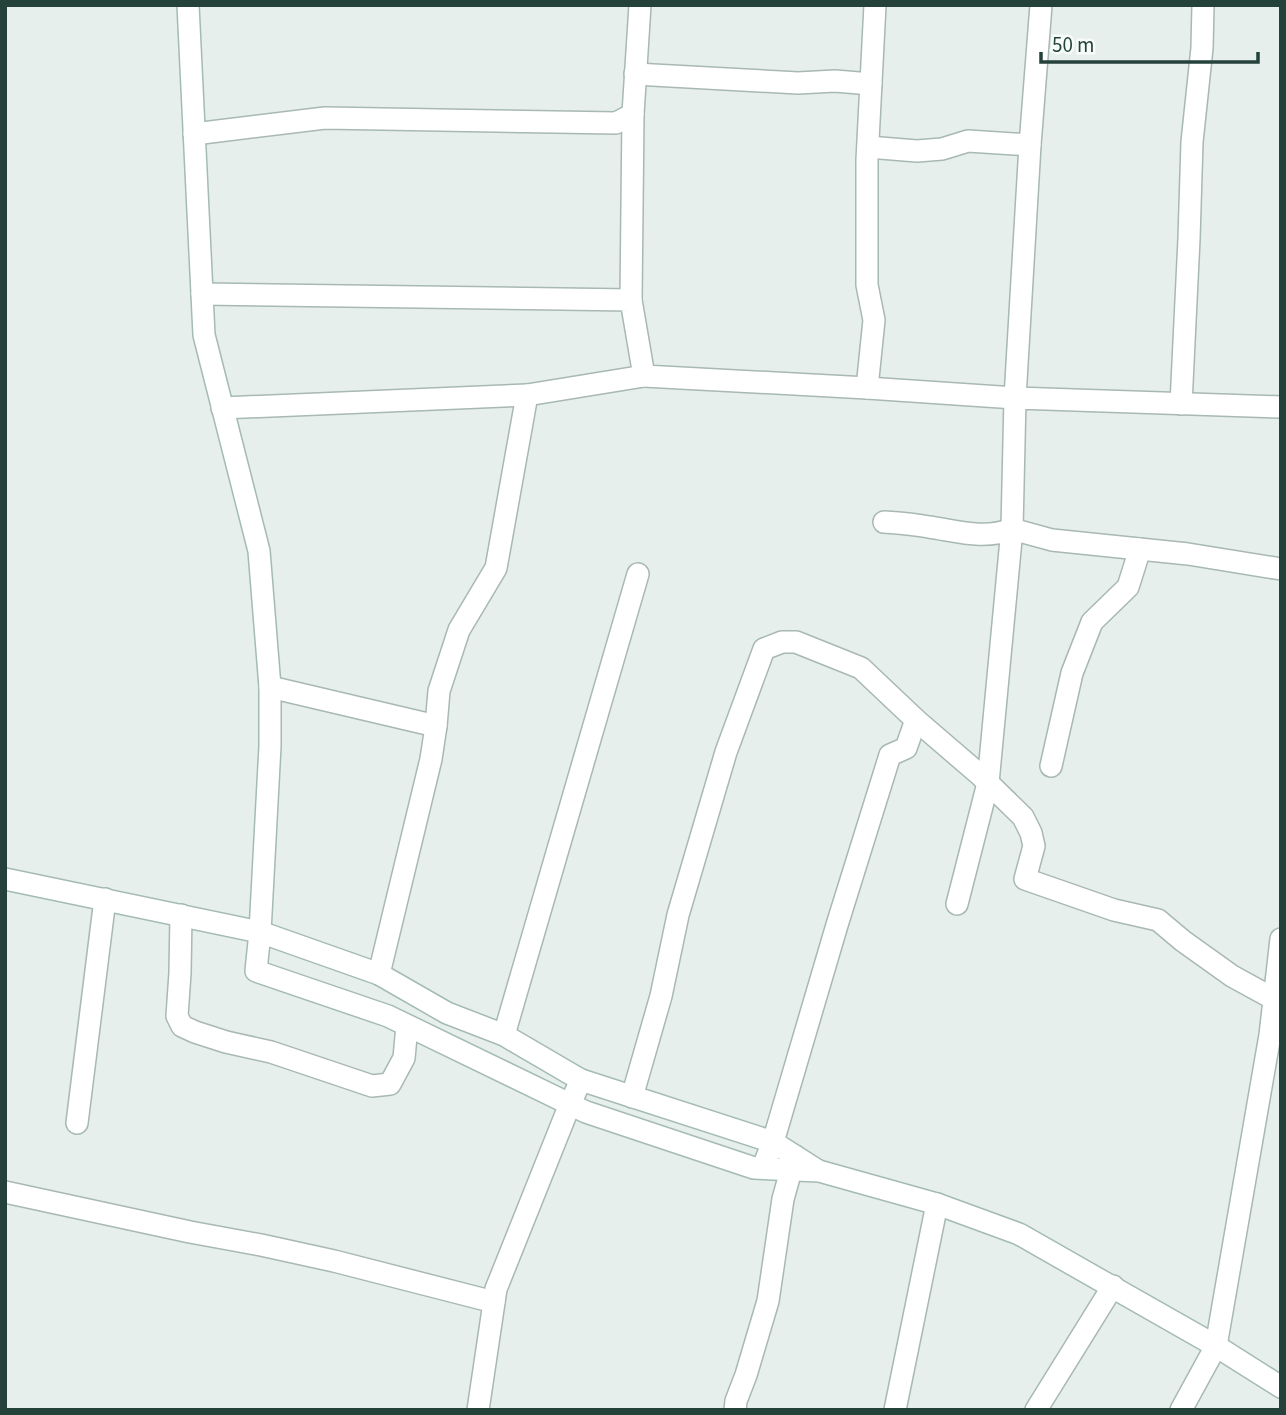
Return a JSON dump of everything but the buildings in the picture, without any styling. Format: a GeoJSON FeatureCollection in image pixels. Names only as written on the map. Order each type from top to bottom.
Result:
{"type":"FeatureCollection","features":[{"type":"Feature","properties":{"kind":"street"},"geometry":{"type":"LineString","coordinates":[[188,5],[204,335],[259,551],[270,687],[271,746],[256,971],[388,1016],[586,1112],[754,1167],[794,1163],[937,1204],[1019,1234],[1216,1346],[1281,1387]]}},
{"type":"Feature","properties":{"kind":"street"},"geometry":{"type":"LineString","coordinates":[[640,5],[633,114],[631,300],[644,376]]}},
{"type":"Feature","properties":{"kind":"street"},"geometry":{"type":"LineString","coordinates":[[867,388],[874,320],[867,285],[868,147],[875,5]]}},
{"type":"Feature","properties":{"kind":"street"},"geometry":{"type":"LineString","coordinates":[[957,904],[988,783],[1012,529],[1015,398],[1041,5]]}},
{"type":"Feature","properties":{"kind":"street"},"geometry":{"type":"LineString","coordinates":[[1181,404],[1192,142],[1202,48],[1203,5]]}},
{"type":"Feature","properties":{"kind":"street"},"geometry":{"type":"LineString","coordinates":[[635,74],[871,84]]}},
{"type":"Feature","properties":{"kind":"street"},"geometry":{"type":"LineString","coordinates":[[194,134],[325,118],[616,123],[633,114]]}},
{"type":"Feature","properties":{"kind":"street"},"geometry":{"type":"LineString","coordinates":[[868,147],[918,151],[942,149],[968,141],[1030,145]]}},
{"type":"Feature","properties":{"kind":"street"},"geometry":{"type":"LineString","coordinates":[[202,293],[631,300]]}},
{"type":"Feature","properties":{"kind":"street"},"geometry":{"type":"LineString","coordinates":[[222,408],[527,395],[644,376],[1015,398],[1281,407]]}},
{"type":"Feature","properties":{"kind":"street"},"geometry":{"type":"LineString","coordinates":[[379,974],[431,759],[439,691],[459,631],[496,568],[527,395]]}},
{"type":"Feature","properties":{"kind":"street"},"geometry":{"type":"LineString","coordinates":[[884,522],[970,534],[999,534],[1012,529],[1052,540],[1188,554],[1281,569]]}},
{"type":"Feature","properties":{"kind":"street"},"geometry":{"type":"LineString","coordinates":[[1051,766],[1072,673],[1092,622],[1128,586],[1140,549]]}},
{"type":"Feature","properties":{"kind":"street"},"geometry":{"type":"LineString","coordinates":[[504,1035],[638,574]]}},
{"type":"Feature","properties":{"kind":"street"},"geometry":{"type":"LineString","coordinates":[[632,1097],[661,996],[678,915],[722,765],[764,649],[782,642],[796,642],[861,668],[1023,817],[1034,846],[1025,879],[1114,910],[1158,920],[1232,976],[1274,999]]}},
{"type":"Feature","properties":{"kind":"street"},"geometry":{"type":"LineString","coordinates":[[270,687],[436,726]]}},
{"type":"Feature","properties":{"kind":"street"},"geometry":{"type":"LineString","coordinates":[[763,1167],[773,1142],[890,755],[906,748],[916,720]]}},
{"type":"Feature","properties":{"kind":"street"},"geometry":{"type":"LineString","coordinates":[[5,878],[260,932],[379,974],[447,1013],[504,1035],[581,1080],[773,1142],[794,1163]]}},
{"type":"Feature","properties":{"kind":"street"},"geometry":{"type":"LineString","coordinates":[[77,1123],[105,899]]}},
{"type":"Feature","properties":{"kind":"street"},"geometry":{"type":"LineString","coordinates":[[181,915],[177,1016],[182,1026],[372,1086],[390,1084],[404,1058],[407,1026]]}},
{"type":"Feature","properties":{"kind":"street"},"geometry":{"type":"LineString","coordinates":[[1181,1410],[1216,1346],[1274,999],[1281,939]]}},
{"type":"Feature","properties":{"kind":"street"},"geometry":{"type":"LineString","coordinates":[[478,1410],[496,1289],[581,1080]]}},
{"type":"Feature","properties":{"kind":"street"},"geometry":{"type":"LineString","coordinates":[[735,1410],[768,1301],[783,1199],[794,1163]]}},
{"type":"Feature","properties":{"kind":"street"},"geometry":{"type":"LineString","coordinates":[[5,1192],[334,1261],[494,1301]]}},
{"type":"Feature","properties":{"kind":"street"},"geometry":{"type":"LineString","coordinates":[[895,1410],[937,1204]]}},
{"type":"Feature","properties":{"kind":"street"},"geometry":{"type":"LineString","coordinates":[[1036,1410],[1113,1286]]}}]}
